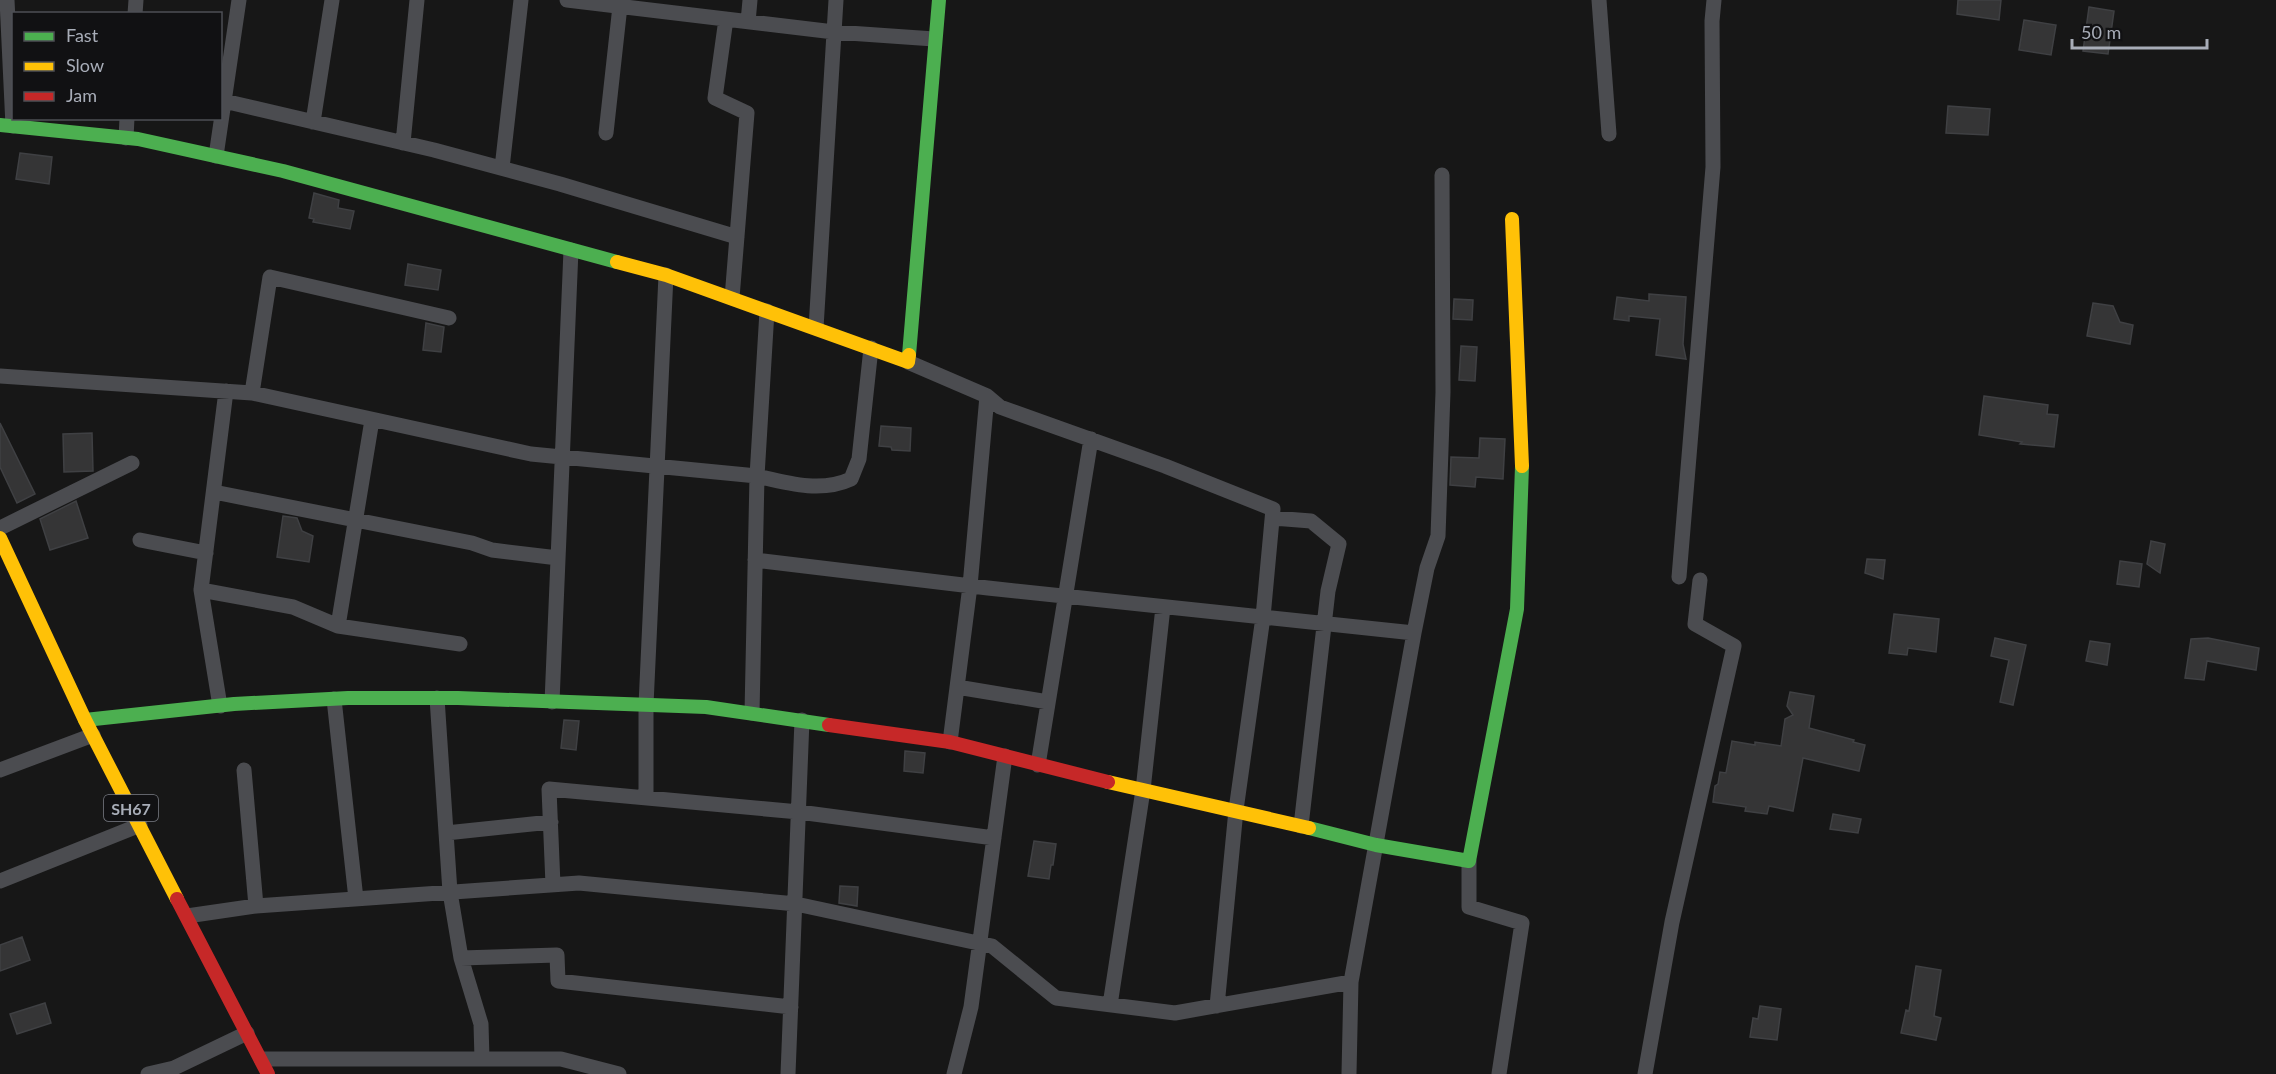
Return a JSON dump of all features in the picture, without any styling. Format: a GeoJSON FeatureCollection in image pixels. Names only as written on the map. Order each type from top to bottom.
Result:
{"type":"FeatureCollection","features":[{"type":"Feature","properties":{"kind":"street"},"geometry":{"type":"LineString","coordinates":[[7,0],[6,126],[126,138],[283,171],[666,275],[908,362],[987,396],[1000,407],[1237,493],[1273,509],[1274,518],[1263,617],[1236,810],[1216,1006]]}},
{"type":"Feature","properties":{"kind":"street"},"geometry":{"type":"LineString","coordinates":[[222,114],[239,0]]}},
{"type":"Feature","properties":{"kind":"street"},"geometry":{"type":"LineString","coordinates":[[313,122],[332,0]]}},
{"type":"Feature","properties":{"kind":"street"},"geometry":{"type":"LineString","coordinates":[[404,143],[417,0]]}},
{"type":"Feature","properties":{"kind":"street"},"geometry":{"type":"LineString","coordinates":[[502,168],[521,0]]}},
{"type":"Feature","properties":{"kind":"street"},"geometry":{"type":"LineString","coordinates":[[567,0],[620,6],[641,4],[748,22],[834,32],[934,39]]}},
{"type":"Feature","properties":{"kind":"street"},"geometry":{"type":"LineString","coordinates":[[748,22],[750,0]]}},
{"type":"Feature","properties":{"kind":"street"},"geometry":{"type":"LineString","coordinates":[[816,328],[836,0]]}},
{"type":"Feature","properties":{"kind":"street"},"geometry":{"type":"LineString","coordinates":[[908,362],[939,0]]}},
{"type":"Feature","properties":{"kind":"street"},"geometry":{"type":"LineString","coordinates":[[1599,0],[1609,134]]}},
{"type":"Feature","properties":{"kind":"street"},"geometry":{"type":"LineString","coordinates":[[1679,577],[1713,167],[1712,21],[1714,0]]}},
{"type":"Feature","properties":{"kind":"street"},"geometry":{"type":"LineString","coordinates":[[606,133],[620,6]]}},
{"type":"Feature","properties":{"kind":"street"},"geometry":{"type":"LineString","coordinates":[[726,19],[715,98],[747,113],[732,298]]}},
{"type":"Feature","properties":{"kind":"street"},"geometry":{"type":"LineString","coordinates":[[224,100],[502,168],[737,237]]}},
{"type":"Feature","properties":{"kind":"street"},"geometry":{"type":"LineString","coordinates":[[126,138],[127,120]]}},
{"type":"Feature","properties":{"kind":"street"},"geometry":{"type":"LineString","coordinates":[[216,156],[221,120]]}},
{"type":"Feature","properties":{"kind":"street"},"geometry":{"type":"LineString","coordinates":[[1348,1074],[1351,982],[1414,633],[1427,568],[1437,536],[1443,392],[1442,175]]}},
{"type":"Feature","properties":{"kind":"street"},"geometry":{"type":"LineString","coordinates":[[1499,1074],[1522,923],[1469,907],[1469,861],[1518,609],[1522,459],[1512,219]]}},
{"type":"Feature","properties":{"kind":"street"},"geometry":{"type":"LineString","coordinates":[[552,702],[571,250]]}},
{"type":"Feature","properties":{"kind":"street"},"geometry":{"type":"LineString","coordinates":[[646,798],[646,705],[666,275]]}},
{"type":"Feature","properties":{"kind":"street"},"geometry":{"type":"LineString","coordinates":[[252,393],[270,277],[449,318]]}},
{"type":"Feature","properties":{"kind":"street"},"geometry":{"type":"LineString","coordinates":[[752,713],[757,476],[767,311]]}},
{"type":"Feature","properties":{"kind":"street"},"geometry":{"type":"LineString","coordinates":[[0,376],[252,393],[531,454],[757,476],[794,484],[824,486],[841,483],[851,478],[859,459],[871,348]]}},
{"type":"Feature","properties":{"kind":"street"},"geometry":{"type":"LineString","coordinates":[[220,705],[201,590],[226,392]]}},
{"type":"Feature","properties":{"kind":"street"},"geometry":{"type":"LineString","coordinates":[[950,742],[970,586],[987,396]]}},
{"type":"Feature","properties":{"kind":"street"},"geometry":{"type":"LineString","coordinates":[[338,626],[372,420]]}},
{"type":"Feature","properties":{"kind":"street"},"geometry":{"type":"LineString","coordinates":[[1038,765],[1091,439]]}},
{"type":"Feature","properties":{"kind":"street"},"geometry":{"type":"LineString","coordinates":[[0,528],[132,463]]}},
{"type":"Feature","properties":{"kind":"street"},"geometry":{"type":"LineString","coordinates":[[214,492],[472,543],[492,550],[558,558]]}},
{"type":"Feature","properties":{"kind":"street"},"geometry":{"type":"LineString","coordinates":[[1274,518],[1311,521],[1339,544],[1328,591],[1300,826]]}},
{"type":"Feature","properties":{"kind":"street","name":"SH67"},"geometry":{"type":"LineString","coordinates":[[0,538],[85,720],[268,1074]]}},
{"type":"Feature","properties":{"kind":"street"},"geometry":{"type":"LineString","coordinates":[[141,540],[206,553]]}},
{"type":"Feature","properties":{"kind":"street"},"geometry":{"type":"LineString","coordinates":[[755,561],[1414,633]]}},
{"type":"Feature","properties":{"kind":"street"},"geometry":{"type":"LineString","coordinates":[[1645,1074],[1671,922],[1734,646],[1695,624],[1700,580]]}},
{"type":"Feature","properties":{"kind":"street"},"geometry":{"type":"LineString","coordinates":[[201,590],[293,607],[338,626],[460,644]]}},
{"type":"Feature","properties":{"kind":"street"},"geometry":{"type":"LineString","coordinates":[[1110,1005],[1143,790],[1163,607]]}},
{"type":"Feature","properties":{"kind":"street"},"geometry":{"type":"LineString","coordinates":[[957,687],[1048,702]]}},
{"type":"Feature","properties":{"kind":"street"},"geometry":{"type":"LineString","coordinates":[[85,720],[220,705],[334,699],[437,698],[706,707],[950,742],[1376,845],[1469,861]]}},
{"type":"Feature","properties":{"kind":"street"},"geometry":{"type":"LineString","coordinates":[[437,698],[450,892],[461,958],[481,1024],[482,1059]]}},
{"type":"Feature","properties":{"kind":"street"},"geometry":{"type":"LineString","coordinates":[[334,699],[356,899]]}},
{"type":"Feature","properties":{"kind":"street"},"geometry":{"type":"LineString","coordinates":[[788,1074],[802,720]]}},
{"type":"Feature","properties":{"kind":"street"},"geometry":{"type":"LineString","coordinates":[[0,770],[93,735]]}},
{"type":"Feature","properties":{"kind":"street"},"geometry":{"type":"LineString","coordinates":[[954,1074],[971,1007],[1005,756]]}},
{"type":"Feature","properties":{"kind":"street"},"geometry":{"type":"LineString","coordinates":[[244,770],[256,906]]}},
{"type":"Feature","properties":{"kind":"street"},"geometry":{"type":"LineString","coordinates":[[553,885],[549,789],[799,812],[994,838]]}},
{"type":"Feature","properties":{"kind":"street"},"geometry":{"type":"LineString","coordinates":[[446,833],[551,822]]}},
{"type":"Feature","properties":{"kind":"street"},"geometry":{"type":"LineString","coordinates":[[0,881],[140,825]]}},
{"type":"Feature","properties":{"kind":"street"},"geometry":{"type":"LineString","coordinates":[[187,916],[256,906],[579,883],[796,904],[980,943],[992,946],[1056,998],[1110,1005],[1175,1013],[1351,982]]}},
{"type":"Feature","properties":{"kind":"street"},"geometry":{"type":"LineString","coordinates":[[461,958],[557,955],[558,981],[791,1007]]}},
{"type":"Feature","properties":{"kind":"street"},"geometry":{"type":"LineString","coordinates":[[148,1074],[174,1068],[247,1033]]}},
{"type":"Feature","properties":{"kind":"street"},"geometry":{"type":"LineString","coordinates":[[261,1059],[561,1059],[619,1074]]}},
{"type":"Feature","properties":{"kind":"building"},"geometry":{"type":"Polygon","coordinates":[[[1958,0],[2001,0],[1999,20],[1957,14],[1958,0]]]}},
{"type":"Feature","properties":{"kind":"building"},"geometry":{"type":"Polygon","coordinates":[[[2089,7],[2114,11],[2108,54],[2083,51],[2089,7]]]}},
{"type":"Feature","properties":{"kind":"building"},"geometry":{"type":"Polygon","coordinates":[[[2024,20],[2056,25],[2051,55],[2019,50],[2024,20]]]}},
{"type":"Feature","properties":{"kind":"building"},"geometry":{"type":"Polygon","coordinates":[[[1948,106],[1990,109],[1988,135],[1946,133],[1948,106]]]}},
{"type":"Feature","properties":{"kind":"building"},"geometry":{"type":"Polygon","coordinates":[[[20,153],[52,157],[49,184],[16,179],[20,153]]]}},
{"type":"Feature","properties":{"kind":"building"},"geometry":{"type":"Polygon","coordinates":[[[314,193],[339,200],[338,208],[354,211],[350,229],[313,222],[314,219],[309,218],[314,193]]]}},
{"type":"Feature","properties":{"kind":"building"},"geometry":{"type":"Polygon","coordinates":[[[408,264],[441,270],[438,290],[405,285],[408,264]]]}},
{"type":"Feature","properties":{"kind":"building"},"geometry":{"type":"Polygon","coordinates":[[[1649,294],[1686,297],[1683,344],[1686,359],[1656,355],[1660,319],[1629,316],[1629,321],[1614,319],[1617,297],[1649,301],[1649,294]]]}},
{"type":"Feature","properties":{"kind":"building"},"geometry":{"type":"Polygon","coordinates":[[[1454,299],[1473,300],[1472,320],[1453,319],[1454,299]]]}},
{"type":"Feature","properties":{"kind":"building"},"geometry":{"type":"Polygon","coordinates":[[[2093,303],[2113,306],[2120,322],[2133,325],[2130,344],[2087,336],[2093,303]]]}},
{"type":"Feature","properties":{"kind":"building"},"geometry":{"type":"Polygon","coordinates":[[[426,323],[444,327],[441,352],[423,350],[426,323]]]}},
{"type":"Feature","properties":{"kind":"building"},"geometry":{"type":"Polygon","coordinates":[[[1461,346],[1477,347],[1475,381],[1459,380],[1461,346]]]}},
{"type":"Feature","properties":{"kind":"building"},"geometry":{"type":"Polygon","coordinates":[[[1984,396],[2048,405],[2047,414],[2058,415],[2054,447],[2020,444],[2022,442],[1979,435],[1984,396]]]}},
{"type":"Feature","properties":{"kind":"building"},"geometry":{"type":"Polygon","coordinates":[[[0,423],[35,494],[17,503],[0,467],[0,423]]]}},
{"type":"Feature","properties":{"kind":"building"},"geometry":{"type":"Polygon","coordinates":[[[881,426],[911,428],[910,451],[892,450],[891,447],[879,446],[881,426]]]}},
{"type":"Feature","properties":{"kind":"building"},"geometry":{"type":"Polygon","coordinates":[[[92,433],[93,471],[64,472],[63,434],[92,433]]]}},
{"type":"Feature","properties":{"kind":"building"},"geometry":{"type":"Polygon","coordinates":[[[1480,438],[1505,439],[1503,479],[1476,477],[1475,487],[1450,485],[1451,457],[1479,458],[1480,438]]]}},
{"type":"Feature","properties":{"kind":"building"},"geometry":{"type":"Polygon","coordinates":[[[76,501],[88,538],[50,550],[40,519],[76,501]]]}},
{"type":"Feature","properties":{"kind":"building"},"geometry":{"type":"Polygon","coordinates":[[[283,516],[297,518],[302,531],[313,536],[309,562],[277,557],[283,516]]]}},
{"type":"Feature","properties":{"kind":"building"},"geometry":{"type":"Polygon","coordinates":[[[2151,541],[2165,544],[2160,573],[2147,564],[2151,541]]]}},
{"type":"Feature","properties":{"kind":"building"},"geometry":{"type":"Polygon","coordinates":[[[1867,559],[1885,560],[1883,579],[1865,573],[1867,559]]]}},
{"type":"Feature","properties":{"kind":"building"},"geometry":{"type":"Polygon","coordinates":[[[2120,561],[2142,564],[2139,587],[2117,584],[2120,561]]]}},
{"type":"Feature","properties":{"kind":"building"},"geometry":{"type":"Polygon","coordinates":[[[1894,614],[1939,619],[1936,652],[1908,648],[1907,655],[1889,653],[1894,614]]]}},
{"type":"Feature","properties":{"kind":"building"},"geometry":{"type":"Polygon","coordinates":[[[1995,638],[2026,645],[2013,705],[2000,702],[2009,660],[1991,656],[1995,638]]]}},
{"type":"Feature","properties":{"kind":"building"},"geometry":{"type":"Polygon","coordinates":[[[2208,638],[2259,648],[2256,670],[2207,661],[2204,680],[2185,678],[2191,639],[2208,638]]]}},
{"type":"Feature","properties":{"kind":"building"},"geometry":{"type":"Polygon","coordinates":[[[2090,641],[2110,644],[2107,665],[2086,661],[2090,641]]]}},
{"type":"Feature","properties":{"kind":"building"},"geometry":{"type":"Polygon","coordinates":[[[1790,692],[1814,696],[1809,728],[1865,745],[1859,771],[1803,758],[1793,811],[1769,806],[1767,814],[1745,811],[1746,807],[1713,802],[1720,772],[1726,773],[1732,741],[1781,746],[1785,719],[1793,715],[1787,706],[1790,692]]]}},
{"type":"Feature","properties":{"kind":"building"},"geometry":{"type":"Polygon","coordinates":[[[564,720],[579,721],[576,750],[561,748],[564,720]]]}},
{"type":"Feature","properties":{"kind":"building"},"geometry":{"type":"Polygon","coordinates":[[[905,751],[925,753],[923,773],[904,771],[905,751]]]}},
{"type":"Feature","properties":{"kind":"building"},"geometry":{"type":"Polygon","coordinates":[[[1833,814],[1861,819],[1858,833],[1830,829],[1833,814]]]}},
{"type":"Feature","properties":{"kind":"building"},"geometry":{"type":"Polygon","coordinates":[[[1034,841],[1056,844],[1049,879],[1028,876],[1034,841]]]}},
{"type":"Feature","properties":{"kind":"building"},"geometry":{"type":"Polygon","coordinates":[[[840,886],[858,887],[857,906],[839,903],[840,886]]]}},
{"type":"Feature","properties":{"kind":"building"},"geometry":{"type":"Polygon","coordinates":[[[22,937],[30,960],[0,971],[0,945],[22,937]]]}},
{"type":"Feature","properties":{"kind":"building"},"geometry":{"type":"Polygon","coordinates":[[[1916,966],[1941,970],[1934,1016],[1941,1018],[1936,1040],[1901,1033],[1906,1010],[1909,1011],[1916,966]]]}},
{"type":"Feature","properties":{"kind":"building"},"geometry":{"type":"Polygon","coordinates":[[[45,1003],[51,1023],[17,1034],[10,1014],[45,1003]]]}},
{"type":"Feature","properties":{"kind":"building"},"geometry":{"type":"Polygon","coordinates":[[[1760,1006],[1781,1009],[1777,1040],[1750,1037],[1753,1018],[1758,1019],[1760,1006]]]}},
{"type":"Feature","properties":{"kind":"traffic: fast"},"geometry":{"type":"LineString","coordinates":[[909,355],[939,0]]}},
{"type":"Feature","properties":{"kind":"traffic: fast"},"geometry":{"type":"LineString","coordinates":[[0,125],[138,139],[283,171],[617,262]]}},
{"type":"Feature","properties":{"kind":"traffic: fast"},"geometry":{"type":"LineString","coordinates":[[1309,828],[1376,845],[1469,861],[1517,609],[1522,466]]}},
{"type":"Feature","properties":{"kind":"traffic: fast"},"geometry":{"type":"LineString","coordinates":[[85,720],[234,704],[348,698],[458,698],[706,707],[829,725]]}},
{"type":"Feature","properties":{"kind":"traffic: slow"},"geometry":{"type":"LineString","coordinates":[[1512,219],[1522,466]]}},
{"type":"Feature","properties":{"kind":"traffic: slow"},"geometry":{"type":"LineString","coordinates":[[617,262],[666,275],[908,362],[909,355]]}},
{"type":"Feature","properties":{"kind":"traffic: slow"},"geometry":{"type":"LineString","coordinates":[[0,538],[85,720],[177,899]]}},
{"type":"Feature","properties":{"kind":"traffic: slow"},"geometry":{"type":"LineString","coordinates":[[1108,782],[1309,828]]}},
{"type":"Feature","properties":{"kind":"traffic: jam"},"geometry":{"type":"LineString","coordinates":[[829,725],[950,742],[1108,782]]}},
{"type":"Feature","properties":{"kind":"traffic: jam"},"geometry":{"type":"LineString","coordinates":[[177,899],[268,1074]]}}]}
